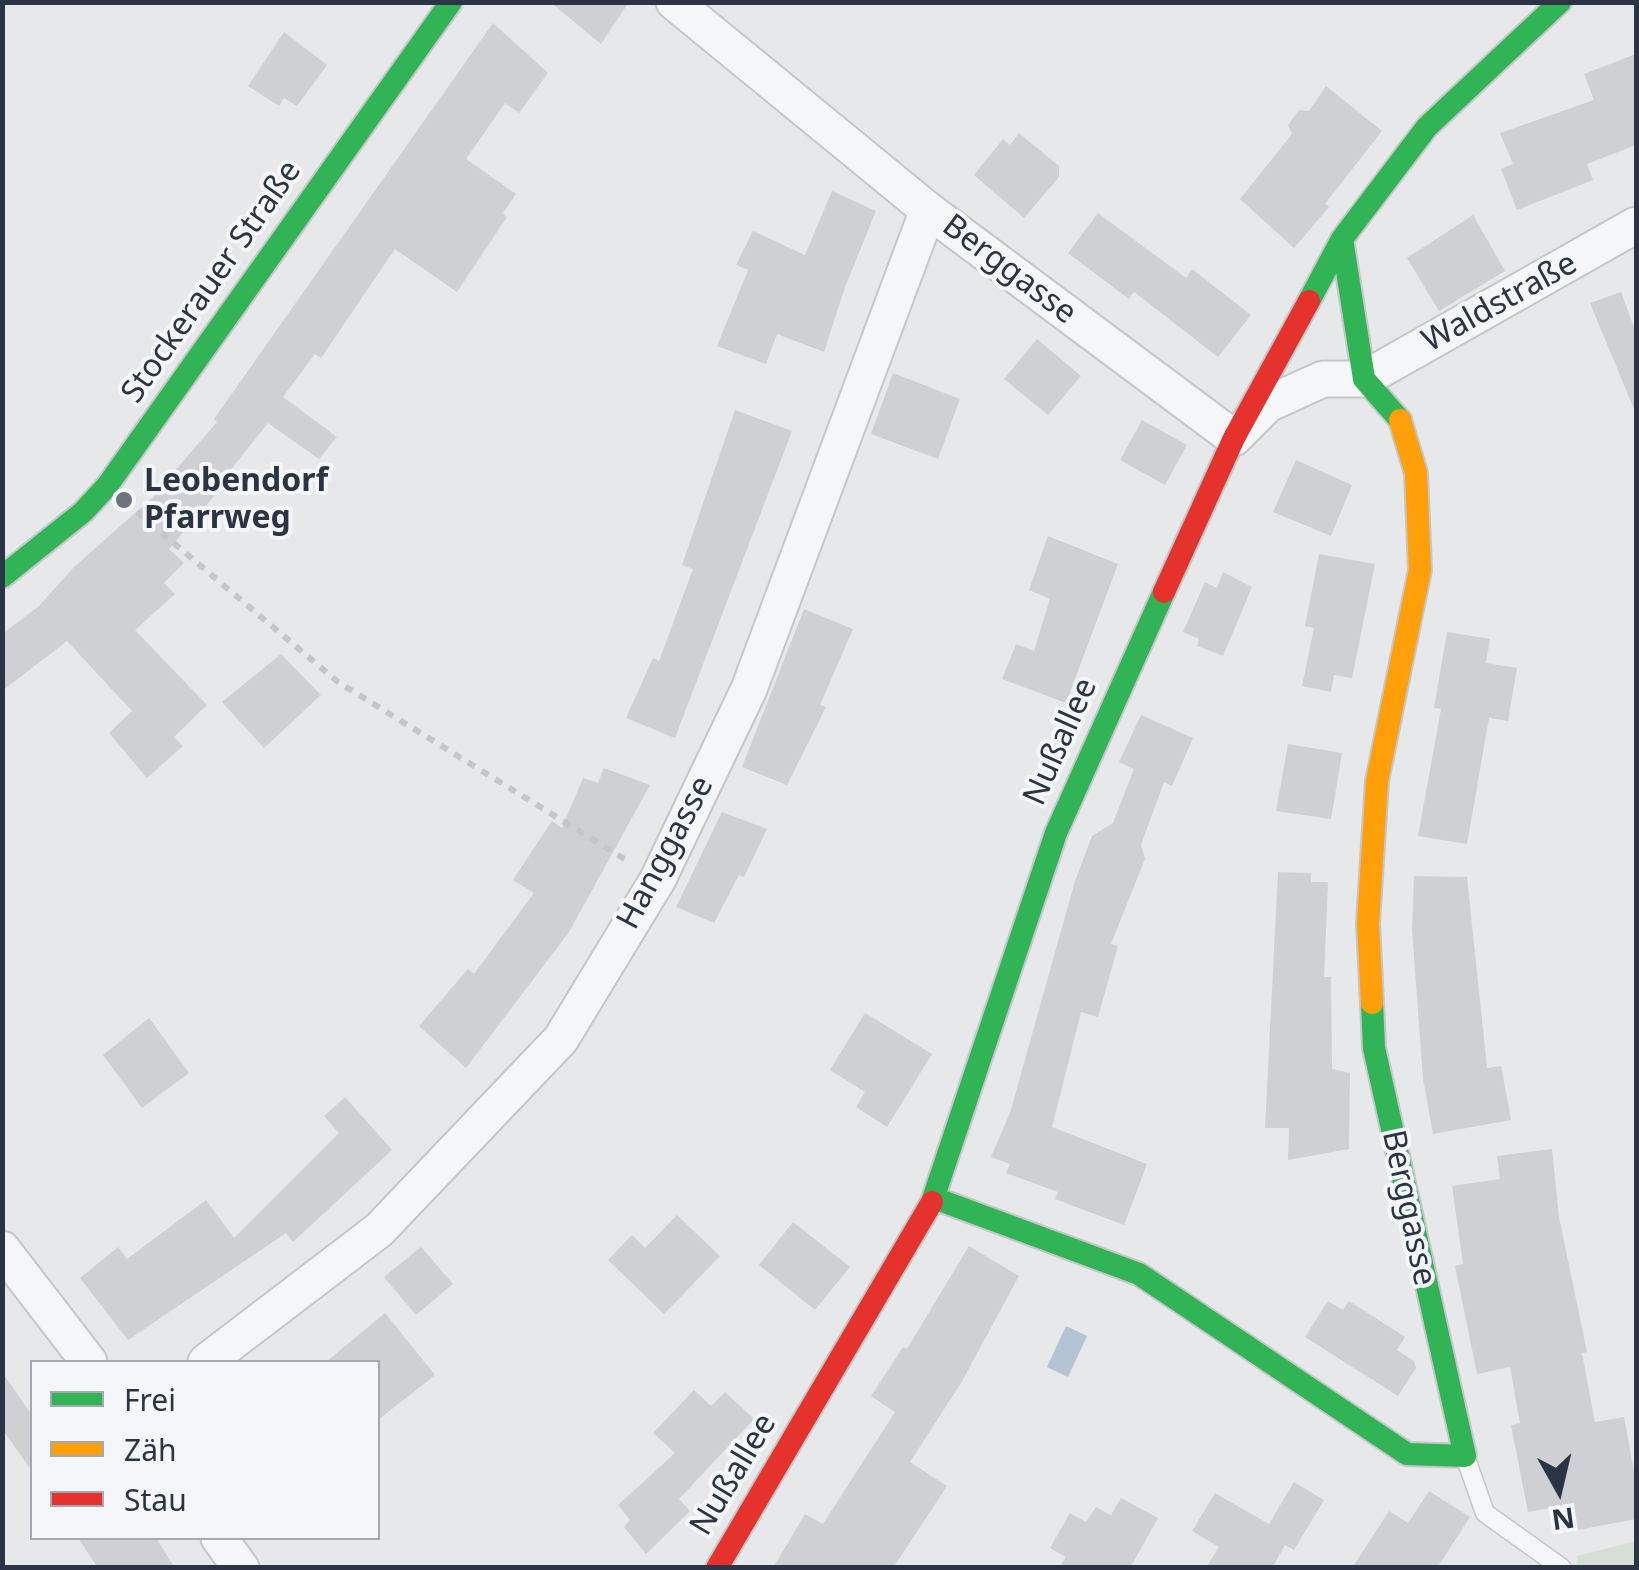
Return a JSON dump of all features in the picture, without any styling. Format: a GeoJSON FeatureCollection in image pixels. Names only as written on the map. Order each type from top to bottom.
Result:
{"type":"FeatureCollection","features":[{"type":"Feature","properties":{"kind":"street","name":"Stockerauer Straße"},"geometry":{"type":"LineString","coordinates":[[2,577],[83,512],[107,486],[450,2]]}},
{"type":"Feature","properties":{"kind":"street","name":"Berggasse"},"geometry":{"type":"LineString","coordinates":[[674,2],[928,210],[1234,438]]}},
{"type":"Feature","properties":{"kind":"street","name":"Nußallee"},"geometry":{"type":"LineString","coordinates":[[717,1568],[934,1198],[1056,833],[1234,438],[1342,239],[1427,126],[1560,2]]}},
{"type":"Feature","properties":{"kind":"street","name":"Hanggasse"},"geometry":{"type":"LineString","coordinates":[[209,1360],[378,1230],[561,1039],[658,879],[749,689],[928,210]]}},
{"type":"Feature","properties":{"kind":"street","name":"Waldstraße"},"geometry":{"type":"LineString","coordinates":[[1364,379],[1636,225]]}},
{"type":"Feature","properties":{"kind":"street"},"geometry":{"type":"LineString","coordinates":[[1234,438],[1268,404],[1323,379],[1364,379],[1342,239]]}},
{"type":"Feature","properties":{"kind":"street","name":"Berggasse"},"geometry":{"type":"LineString","coordinates":[[1364,379],[1402,422],[1416,473],[1420,570],[1377,781],[1368,923],[1374,1048],[1465,1456]]}},
{"type":"Feature","properties":{"kind":"street"},"geometry":{"type":"LineString","coordinates":[[934,1198],[1139,1274],[1407,1454],[1465,1456]]}},
{"type":"Feature","properties":{"kind":"street"},"geometry":{"type":"LineString","coordinates":[[2,1250],[87,1360]]}},
{"type":"Feature","properties":{"kind":"street"},"geometry":{"type":"LineString","coordinates":[[220,1540],[241,1568]]}},
{"type":"Feature","properties":{"kind":"lane"},"geometry":{"type":"LineString","coordinates":[[1465,1456],[1485,1513],[1562,1568]]}},
{"type":"Feature","properties":{"kind":"path"},"geometry":{"type":"LineString","coordinates":[[107,486],[338,682],[658,879]]}},
{"type":"Feature","properties":{"kind":"shaded area"},"geometry":{"type":"Polygon","coordinates":[[[1636,1541],[1636,1567],[1576,1567],[1577,1556],[1636,1541]]]}},
{"type":"Feature","properties":{"kind":"water"},"geometry":{"type":"Polygon","coordinates":[[[1066,1326],[1087,1336],[1068,1377],[1047,1367],[1066,1326]]]}},
{"type":"Feature","properties":{"kind":"building"},"geometry":{"type":"Polygon","coordinates":[[[550,2],[629,2],[601,44],[550,2]]]}},
{"type":"Feature","properties":{"kind":"building"},"geometry":{"type":"Polygon","coordinates":[[[493,23],[548,73],[519,113],[505,103],[466,159],[516,194],[503,213],[507,217],[457,292],[395,249],[321,358],[315,354],[283,397],[337,437],[319,459],[268,423],[229,472],[232,475],[169,549],[184,563],[164,583],[175,594],[135,630],[207,705],[174,737],[183,746],[147,778],[109,733],[132,711],[67,641],[2,691],[2,634],[39,606],[74,567],[169,483],[166,481],[217,422],[214,419],[493,23]]]}},
{"type":"Feature","properties":{"kind":"building"},"geometry":{"type":"Polygon","coordinates":[[[284,32],[327,65],[297,106],[284,98],[279,106],[248,86],[284,32]]]}},
{"type":"Feature","properties":{"kind":"building"},"geometry":{"type":"Polygon","coordinates":[[[1636,54],[1636,145],[1587,164],[1593,180],[1517,210],[1501,169],[1513,164],[1500,133],[1594,100],[1584,74],[1636,54]]]}},
{"type":"Feature","properties":{"kind":"building"},"geometry":{"type":"Polygon","coordinates":[[[1326,86],[1382,131],[1325,204],[1329,207],[1294,248],[1240,199],[1292,134],[1288,125],[1299,110],[1309,111],[1326,86]]]}},
{"type":"Feature","properties":{"kind":"building"},"geometry":{"type":"Polygon","coordinates":[[[1019,133],[1059,166],[1059,177],[1024,218],[974,175],[1003,139],[1010,145],[1019,133]]]}},
{"type":"Feature","properties":{"kind":"building"},"geometry":{"type":"Polygon","coordinates":[[[832,191],[876,211],[824,352],[777,334],[766,364],[717,346],[748,270],[736,265],[753,231],[805,255],[832,191]]]}},
{"type":"Feature","properties":{"kind":"building"},"geometry":{"type":"Polygon","coordinates":[[[1098,213],[1186,278],[1192,269],[1251,315],[1218,357],[1134,292],[1129,299],[1068,253],[1098,213]]]}},
{"type":"Feature","properties":{"kind":"building"},"geometry":{"type":"Polygon","coordinates":[[[1473,215],[1505,271],[1439,311],[1407,258],[1473,215]]]}},
{"type":"Feature","properties":{"kind":"building"},"geometry":{"type":"Polygon","coordinates":[[[1621,292],[1636,333],[1636,414],[1590,303],[1621,292]]]}},
{"type":"Feature","properties":{"kind":"building"},"geometry":{"type":"Polygon","coordinates":[[[1037,339],[1081,376],[1048,415],[1004,379],[1037,339]]]}},
{"type":"Feature","properties":{"kind":"building"},"geometry":{"type":"Polygon","coordinates":[[[893,373],[960,399],[938,459],[871,434],[893,373]]]}},
{"type":"Feature","properties":{"kind":"building"},"geometry":{"type":"Polygon","coordinates":[[[735,410],[792,431],[675,738],[626,718],[653,658],[659,661],[693,569],[682,565],[735,410]]]}},
{"type":"Feature","properties":{"kind":"building"},"geometry":{"type":"Polygon","coordinates":[[[1142,420],[1187,445],[1165,485],[1120,460],[1142,420]]]}},
{"type":"Feature","properties":{"kind":"building"},"geometry":{"type":"Polygon","coordinates":[[[1296,460],[1352,485],[1331,536],[1273,512],[1296,460]]]}},
{"type":"Feature","properties":{"kind":"building"},"geometry":{"type":"Polygon","coordinates":[[[1048,536],[1118,564],[1066,703],[1002,679],[1016,644],[1034,651],[1050,599],[1029,590],[1048,536]]]}},
{"type":"Feature","properties":{"kind":"building"},"geometry":{"type":"Polygon","coordinates":[[[1319,554],[1375,564],[1352,678],[1334,675],[1331,692],[1302,686],[1314,628],[1305,626],[1319,554]]]}},
{"type":"Feature","properties":{"kind":"building"},"geometry":{"type":"Polygon","coordinates":[[[1223,572],[1252,587],[1223,656],[1197,646],[1199,639],[1183,632],[1205,582],[1217,588],[1223,572]]]}},
{"type":"Feature","properties":{"kind":"building"},"geometry":{"type":"Polygon","coordinates":[[[804,609],[853,629],[820,705],[826,707],[787,785],[742,767],[804,609]]]}},
{"type":"Feature","properties":{"kind":"building"},"geometry":{"type":"Polygon","coordinates":[[[1447,632],[1490,639],[1486,663],[1517,668],[1508,721],[1489,718],[1467,844],[1418,836],[1441,709],[1434,708],[1447,632]]]}},
{"type":"Feature","properties":{"kind":"building"},"geometry":{"type":"Polygon","coordinates":[[[281,654],[321,695],[264,748],[222,702],[281,654]]]}},
{"type":"Feature","properties":{"kind":"building"},"geometry":{"type":"Polygon","coordinates":[[[1141,715],[1193,738],[1172,786],[1164,782],[1141,845],[1145,859],[1111,944],[1118,946],[1098,1017],[1081,1012],[1052,1127],[1147,1164],[1124,1225],[1055,1199],[1058,1192],[1006,1173],[1010,1164],[991,1157],[1010,1113],[1075,881],[1092,836],[1113,823],[1134,769],[1119,762],[1141,715]]]}},
{"type":"Feature","properties":{"kind":"building"},"geometry":{"type":"Polygon","coordinates":[[[1288,744],[1342,753],[1331,819],[1276,811],[1288,744]]]}},
{"type":"Feature","properties":{"kind":"building"},"geometry":{"type":"Polygon","coordinates":[[[604,768],[650,785],[569,932],[466,1068],[419,1026],[468,969],[474,974],[534,893],[513,880],[552,821],[562,828],[583,778],[598,783],[604,768]]]}},
{"type":"Feature","properties":{"kind":"building"},"geometry":{"type":"Polygon","coordinates":[[[722,812],[767,829],[744,877],[739,875],[714,923],[676,907],[722,812]]]}},
{"type":"Feature","properties":{"kind":"building"},"geometry":{"type":"Polygon","coordinates":[[[1278,872],[1311,873],[1311,882],[1328,882],[1324,977],[1331,977],[1332,1069],[1350,1073],[1349,1149],[1288,1160],[1289,1128],[1265,1128],[1278,872]]]}},
{"type":"Feature","properties":{"kind":"building"},"geometry":{"type":"Polygon","coordinates":[[[1414,876],[1467,877],[1487,1068],[1501,1066],[1511,1120],[1433,1134],[1423,1079],[1412,929],[1414,876]]]}},
{"type":"Feature","properties":{"kind":"building"},"geometry":{"type":"Polygon","coordinates":[[[865,1013],[932,1054],[887,1127],[856,1107],[865,1092],[830,1070],[865,1013]]]}},
{"type":"Feature","properties":{"kind":"building"},"geometry":{"type":"Polygon","coordinates":[[[149,1018],[189,1073],[142,1108],[103,1055],[149,1018]]]}},
{"type":"Feature","properties":{"kind":"building"},"geometry":{"type":"Polygon","coordinates":[[[345,1097],[392,1150],[293,1242],[286,1233],[128,1340],[80,1278],[118,1247],[127,1259],[206,1200],[234,1238],[339,1133],[324,1116],[345,1097]]]}},
{"type":"Feature","properties":{"kind":"building"},"geometry":{"type":"Polygon","coordinates":[[[1552,1149],[1559,1217],[1587,1352],[1582,1353],[1595,1422],[1624,1417],[1636,1483],[1636,1519],[1578,1530],[1573,1504],[1528,1512],[1511,1425],[1520,1423],[1510,1367],[1477,1374],[1455,1266],[1463,1264],[1452,1186],[1500,1179],[1497,1156],[1552,1149]]]}},
{"type":"Feature","properties":{"kind":"building"},"geometry":{"type":"Polygon","coordinates":[[[677,1215],[720,1256],[664,1314],[608,1260],[632,1235],[645,1248],[677,1215]]]}},
{"type":"Feature","properties":{"kind":"building"},"geometry":{"type":"Polygon","coordinates":[[[793,1222],[850,1267],[815,1310],[759,1265],[793,1222]]]}},
{"type":"Feature","properties":{"kind":"building"},"geometry":{"type":"Polygon","coordinates":[[[969,1246],[1019,1276],[961,1383],[910,1462],[947,1486],[893,1568],[773,1568],[805,1514],[823,1524],[895,1412],[871,1396],[903,1347],[907,1349],[969,1246]]]}},
{"type":"Feature","properties":{"kind":"building"},"geometry":{"type":"Polygon","coordinates":[[[421,1247],[453,1284],[416,1315],[384,1277],[421,1247]]]}},
{"type":"Feature","properties":{"kind":"building"},"geometry":{"type":"Polygon","coordinates":[[[1328,1301],[1343,1310],[1349,1301],[1405,1337],[1397,1350],[1414,1361],[1416,1368],[1398,1396],[1305,1337],[1328,1301]]]}},
{"type":"Feature","properties":{"kind":"building"},"geometry":{"type":"Polygon","coordinates":[[[385,1313],[435,1375],[380,1418],[380,1360],[328,1360],[385,1313]]]}},
{"type":"Feature","properties":{"kind":"building"},"geometry":{"type":"Polygon","coordinates":[[[2,1372],[30,1412],[30,1468],[2,1429],[2,1372]]]}},
{"type":"Feature","properties":{"kind":"building"},"geometry":{"type":"Polygon","coordinates":[[[694,1390],[711,1406],[725,1392],[754,1419],[679,1499],[690,1511],[646,1554],[624,1527],[630,1520],[618,1505],[675,1453],[653,1433],[694,1390]]]}},
{"type":"Feature","properties":{"kind":"building"},"geometry":{"type":"Polygon","coordinates":[[[1294,1482],[1324,1500],[1294,1550],[1285,1545],[1272,1568],[1206,1568],[1219,1547],[1192,1531],[1215,1493],[1269,1524],[1294,1482]]]}},
{"type":"Feature","properties":{"kind":"building"},"geometry":{"type":"Polygon","coordinates":[[[1429,1491],[1470,1517],[1437,1568],[1352,1568],[1389,1511],[1408,1523],[1429,1491]]]}},
{"type":"Feature","properties":{"kind":"building"},"geometry":{"type":"Polygon","coordinates":[[[1121,1498],[1158,1518],[1130,1568],[1059,1568],[1066,1557],[1050,1548],[1070,1513],[1086,1522],[1096,1507],[1111,1515],[1121,1498]]]}},
{"type":"Feature","properties":{"kind":"building"},"geometry":{"type":"Polygon","coordinates":[[[79,1540],[157,1540],[175,1568],[98,1568],[79,1540]]]}},
{"type":"Feature","properties":{"kind":"traffic: fast"},"geometry":{"type":"LineString","coordinates":[[2,577],[83,512],[107,486],[451,2]]}},
{"type":"Feature","properties":{"kind":"traffic: fast"},"geometry":{"type":"LineString","coordinates":[[1309,301],[1342,239],[1427,127],[1560,2]]}},
{"type":"Feature","properties":{"kind":"traffic: fast"},"geometry":{"type":"LineString","coordinates":[[1342,239],[1364,379],[1400,420]]}},
{"type":"Feature","properties":{"kind":"traffic: fast"},"geometry":{"type":"LineString","coordinates":[[932,1202],[1056,833],[1164,592]]}},
{"type":"Feature","properties":{"kind":"traffic: fast"},"geometry":{"type":"LineString","coordinates":[[934,1198],[1139,1274],[1407,1454],[1465,1456],[1374,1048],[1372,1003]]}},
{"type":"Feature","properties":{"kind":"traffic: slow"},"geometry":{"type":"LineString","coordinates":[[1372,1003],[1368,923],[1377,781],[1420,570],[1416,473],[1400,420]]}},
{"type":"Feature","properties":{"kind":"traffic: jam"},"geometry":{"type":"LineString","coordinates":[[1164,592],[1234,438],[1309,301]]}},
{"type":"Feature","properties":{"kind":"traffic: jam"},"geometry":{"type":"LineString","coordinates":[[717,1568],[932,1202]]}},
{"type":"Feature","properties":{"kind":"place","name":"Leobendorf Pfarrweg"},"geometry":{"type":"Point","coordinates":[124,500]}}]}
